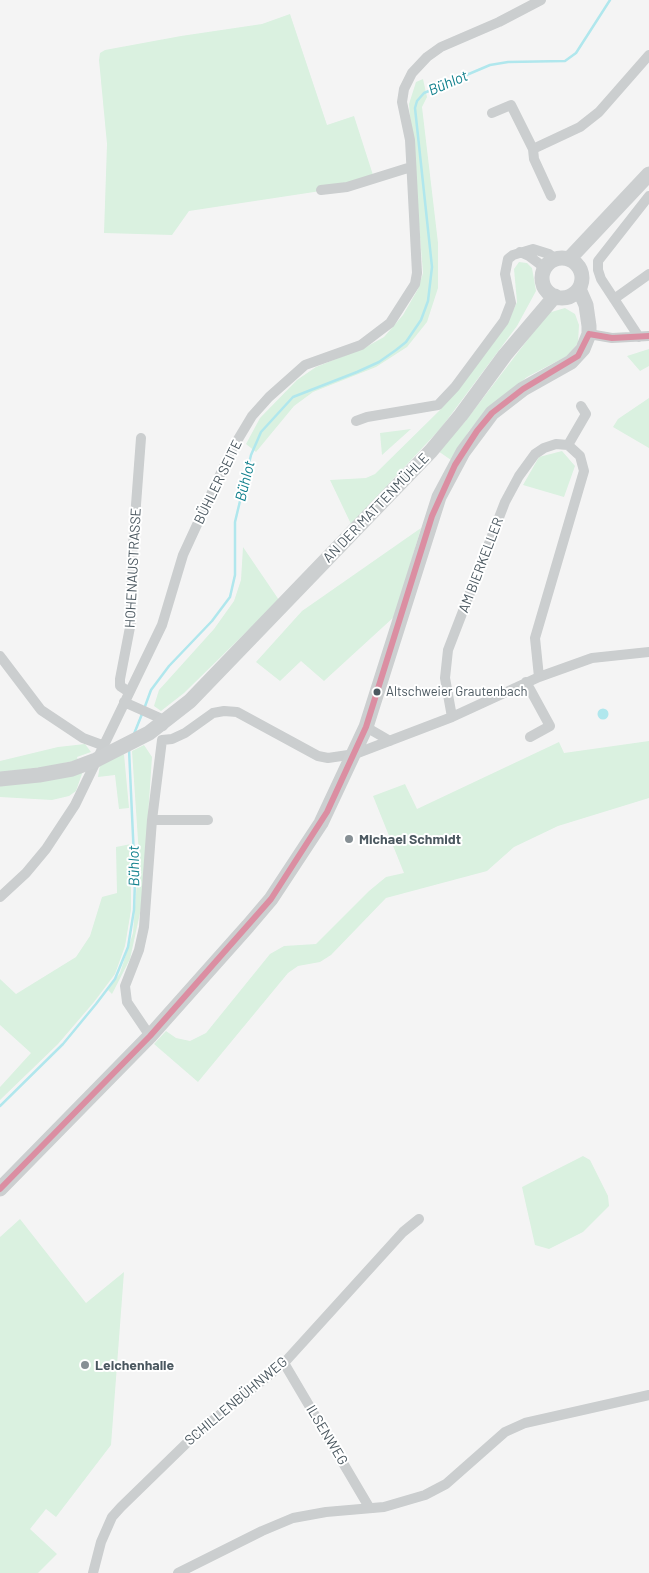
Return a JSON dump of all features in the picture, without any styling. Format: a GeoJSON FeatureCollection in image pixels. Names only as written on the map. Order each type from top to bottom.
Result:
{"type":"FeatureCollection","features":[{"type":"Feature","properties":{"kind":"street","name":"BÜHLER SEITE"},"geometry":{"type":"LineString","coordinates":[[0,896],[26,873],[46,849],[75,805],[92,772],[102,745],[162,625],[183,555],[231,451],[252,416],[269,397],[305,365],[361,345],[390,323],[414,284],[417,273],[410,140],[402,102],[404,89],[412,73],[427,57],[441,47],[499,22],[540,0]]}},
{"type":"Feature","properties":{"kind":"street"},"geometry":{"type":"LineString","coordinates":[[534,149],[580,127],[599,112],[649,56]]}},
{"type":"Feature","properties":{"kind":"street"},"geometry":{"type":"LineString","coordinates":[[492,113],[511,105],[534,149],[534,159],[551,196]]}},
{"type":"Feature","properties":{"kind":"street"},"geometry":{"type":"LineString","coordinates":[[321,190],[347,187],[411,167]]}},
{"type":"Feature","properties":{"kind":"street"},"geometry":{"type":"LineString","coordinates":[[0,1189],[150,1036],[270,899],[321,823],[366,727],[432,516],[455,465],[477,431],[492,413],[523,389],[578,356],[589,334],[587,316],[562,293],[543,282],[623,203],[649,174]]}},
{"type":"Feature","properties":{"kind":"street"},"geometry":{"type":"LineString","coordinates":[[644,337],[601,279],[598,261],[649,196]]}},
{"type":"Feature","properties":{"kind":"street"},"geometry":{"type":"LineString","coordinates":[[356,421],[367,417],[432,407],[444,399],[504,322],[511,303],[505,266],[508,259],[527,249],[539,250],[562,263],[582,282],[562,293]]}},
{"type":"Feature","properties":{"kind":"street"},"geometry":{"type":"LineString","coordinates":[[614,299],[649,274]]}},
{"type":"Feature","properties":{"kind":"street","name":"AN DER MATTENMÜHLE"},"geometry":{"type":"LineString","coordinates":[[0,779],[72,769],[130,745],[168,720],[190,701],[431,451],[461,415],[505,355],[517,332],[562,293]]}},
{"type":"Feature","properties":{"kind":"street"},"geometry":{"type":"LineString","coordinates":[[589,334],[612,338],[644,337]]}},
{"type":"Feature","properties":{"kind":"street"},"geometry":{"type":"LineString","coordinates":[[539,677],[535,638],[584,471],[580,456],[568,445],[586,414],[581,406]]}},
{"type":"Feature","properties":{"kind":"street","name":"HOHENAUSTRASSE"},"geometry":{"type":"LineString","coordinates":[[129,692],[120,686],[120,679],[128,646],[131,622],[132,558],[141,438]]}},
{"type":"Feature","properties":{"kind":"street","name":"AM BIERKELLER"},"geometry":{"type":"LineString","coordinates":[[452,717],[446,678],[448,650],[504,502],[518,476],[535,454],[544,448],[556,444],[568,445]]}},
{"type":"Feature","properties":{"kind":"street"},"geometry":{"type":"LineString","coordinates":[[150,1036],[127,1002],[125,986],[139,950],[144,927],[152,820],[162,740],[172,739],[185,733],[214,712],[224,711],[237,712],[318,756],[328,758],[354,754],[452,717],[526,682],[592,658],[649,652]]}},
{"type":"Feature","properties":{"kind":"street"},"geometry":{"type":"LineString","coordinates":[[0,656],[41,710],[83,738],[102,745]]}},
{"type":"Feature","properties":{"kind":"street"},"geometry":{"type":"LineString","coordinates":[[526,682],[550,726],[530,737]]}},
{"type":"Feature","properties":{"kind":"street"},"geometry":{"type":"LineString","coordinates":[[124,702],[162,719],[164,730]]}},
{"type":"Feature","properties":{"kind":"street"},"geometry":{"type":"LineString","coordinates":[[366,727],[390,741]]}},
{"type":"Feature","properties":{"kind":"street"},"geometry":{"type":"LineString","coordinates":[[152,820],[208,820]]}},
{"type":"Feature","properties":{"kind":"street","name":"SCHILLENBÜHNWEG"},"geometry":{"type":"LineString","coordinates":[[93,1573],[101,1542],[112,1517],[121,1506],[196,1434],[284,1363],[390,1245],[419,1219]]}},
{"type":"Feature","properties":{"kind":"street","name":"ILSENWEG"},"geometry":{"type":"LineString","coordinates":[[284,1363],[369,1507]]}},
{"type":"Feature","properties":{"kind":"street"},"geometry":{"type":"LineString","coordinates":[[178,1573],[262,1531],[293,1518],[404,1502],[432,1491],[446,1484],[506,1432],[525,1423],[649,1395]]}},
{"type":"Feature","properties":{"kind":"green space"},"geometry":{"type":"Polygon","coordinates":[[[290,14],[327,125],[354,116],[373,175],[347,187],[189,211],[172,235],[104,233],[107,144],[99,60],[100,53],[105,50],[181,36],[262,24],[290,14]]]}},
{"type":"Feature","properties":{"kind":"green space"},"geometry":{"type":"Polygon","coordinates":[[[423,79],[427,97],[422,107],[438,243],[438,288],[427,322],[407,347],[376,367],[313,392],[294,406],[256,452],[246,444],[260,418],[297,380],[316,367],[366,347],[384,337],[403,315],[418,289],[423,273],[409,104],[416,82],[423,79]]]}},
{"type":"Feature","properties":{"kind":"green space"},"geometry":{"type":"Polygon","coordinates":[[[519,262],[527,263],[532,268],[536,291],[517,326],[441,428],[351,524],[330,480],[366,478],[375,474],[441,409],[511,315],[517,302],[514,269],[519,262]]]}},
{"type":"Feature","properties":{"kind":"green space"},"geometry":{"type":"Polygon","coordinates":[[[565,308],[575,314],[579,325],[578,343],[567,356],[527,377],[485,412],[469,431],[451,460],[438,451],[464,423],[548,313],[565,308]]]}},
{"type":"Feature","properties":{"kind":"green space"},"geometry":{"type":"Polygon","coordinates":[[[649,349],[649,366],[640,371],[627,356],[649,349]]]}},
{"type":"Feature","properties":{"kind":"green space"},"geometry":{"type":"Polygon","coordinates":[[[649,398],[649,448],[613,427],[618,419],[649,398]]]}},
{"type":"Feature","properties":{"kind":"green space"},"geometry":{"type":"Polygon","coordinates":[[[411,429],[382,455],[380,433],[411,429]]]}},
{"type":"Feature","properties":{"kind":"green space"},"geometry":{"type":"Polygon","coordinates":[[[562,451],[575,466],[564,497],[523,485],[539,457],[562,451]]]}},
{"type":"Feature","properties":{"kind":"green space"},"geometry":{"type":"Polygon","coordinates":[[[421,528],[395,616],[324,681],[301,661],[280,681],[256,662],[302,611],[421,528]]]}},
{"type":"Feature","properties":{"kind":"green space"},"geometry":{"type":"Polygon","coordinates":[[[243,547],[279,600],[184,693],[161,711],[154,706],[159,690],[214,629],[234,601],[241,580],[243,547]]]}},
{"type":"Feature","properties":{"kind":"green space"},"geometry":{"type":"Polygon","coordinates":[[[649,741],[649,798],[558,826],[514,847],[487,871],[386,898],[331,955],[320,962],[298,966],[288,973],[198,1082],[154,1044],[166,1031],[176,1038],[190,1041],[206,1033],[270,954],[284,946],[316,944],[369,891],[386,877],[404,873],[373,796],[405,784],[417,809],[559,742],[564,753],[649,741]]]}},
{"type":"Feature","properties":{"kind":"green space"},"geometry":{"type":"Polygon","coordinates":[[[85,744],[91,752],[77,757],[78,760],[46,767],[0,772],[0,761],[58,747],[85,744]]]}},
{"type":"Feature","properties":{"kind":"green space"},"geometry":{"type":"Polygon","coordinates":[[[144,745],[152,757],[142,904],[130,959],[112,994],[108,990],[120,973],[133,933],[139,855],[132,751],[144,745]]]}},
{"type":"Feature","properties":{"kind":"green space"},"geometry":{"type":"Polygon","coordinates":[[[124,754],[129,808],[119,809],[115,775],[98,777],[100,765],[124,754]]]}},
{"type":"Feature","properties":{"kind":"green space"},"geometry":{"type":"Polygon","coordinates":[[[83,771],[76,791],[69,796],[52,800],[0,797],[0,783],[83,771]]]}},
{"type":"Feature","properties":{"kind":"green space"},"geometry":{"type":"Polygon","coordinates":[[[131,844],[131,910],[125,946],[115,974],[58,1044],[0,1100],[0,1087],[31,1053],[0,1025],[0,979],[16,994],[76,957],[90,936],[102,897],[117,893],[116,847],[131,844]]]}},
{"type":"Feature","properties":{"kind":"green space"},"geometry":{"type":"Polygon","coordinates":[[[583,1156],[590,1160],[608,1196],[609,1206],[583,1232],[549,1249],[535,1245],[522,1187],[583,1156]]]}},
{"type":"Feature","properties":{"kind":"green space"},"geometry":{"type":"Polygon","coordinates":[[[20,1219],[86,1303],[124,1272],[111,1445],[56,1517],[46,1509],[30,1529],[57,1554],[38,1573],[0,1573],[0,1237],[20,1219]]]}},
{"type":"Feature","properties":{"kind":"water"},"geometry":{"type":"Polygon","coordinates":[[[603,708],[609,714],[603,720],[597,714],[603,708]]]}},
{"type":"Feature","properties":{"kind":"waterway","name":"Bühlot"},"geometry":{"type":"LineString","coordinates":[[144,709],[151,690],[169,666],[212,621],[230,597],[235,575],[235,522],[251,455],[261,432],[293,397],[379,362],[406,342],[421,320],[428,301],[432,267],[415,108],[417,101],[424,93],[490,65],[508,62],[565,61],[576,53],[610,0]]}},
{"type":"Feature","properties":{"kind":"waterway","name":"Bühlot"},"geometry":{"type":"LineString","coordinates":[[134,734],[142,714]]}},
{"type":"Feature","properties":{"kind":"waterway","name":"Bühlot"},"geometry":{"type":"LineString","coordinates":[[0,1106],[63,1044],[96,1004],[115,979],[128,947],[134,910],[135,880],[129,749]]}},
{"type":"Feature","properties":{"kind":"transit line"},"geometry":{"type":"LineString","coordinates":[[589,334],[612,338],[649,336]]}},
{"type":"Feature","properties":{"kind":"transit line"},"geometry":{"type":"LineString","coordinates":[[0,1189],[150,1036],[271,899],[327,812],[366,727],[432,516],[455,465],[477,431],[492,413],[523,389],[578,356],[589,334]]}},
{"type":"Feature","properties":{"kind":"place","name":"Altschweier Grautenbach"},"geometry":{"type":"Point","coordinates":[377,692]}},
{"type":"Feature","properties":{"kind":"place","name":"Michael Schmidt"},"geometry":{"type":"Point","coordinates":[349,839]}},
{"type":"Feature","properties":{"kind":"place","name":"Leichenhalle"},"geometry":{"type":"Point","coordinates":[85,1365]}}]}
